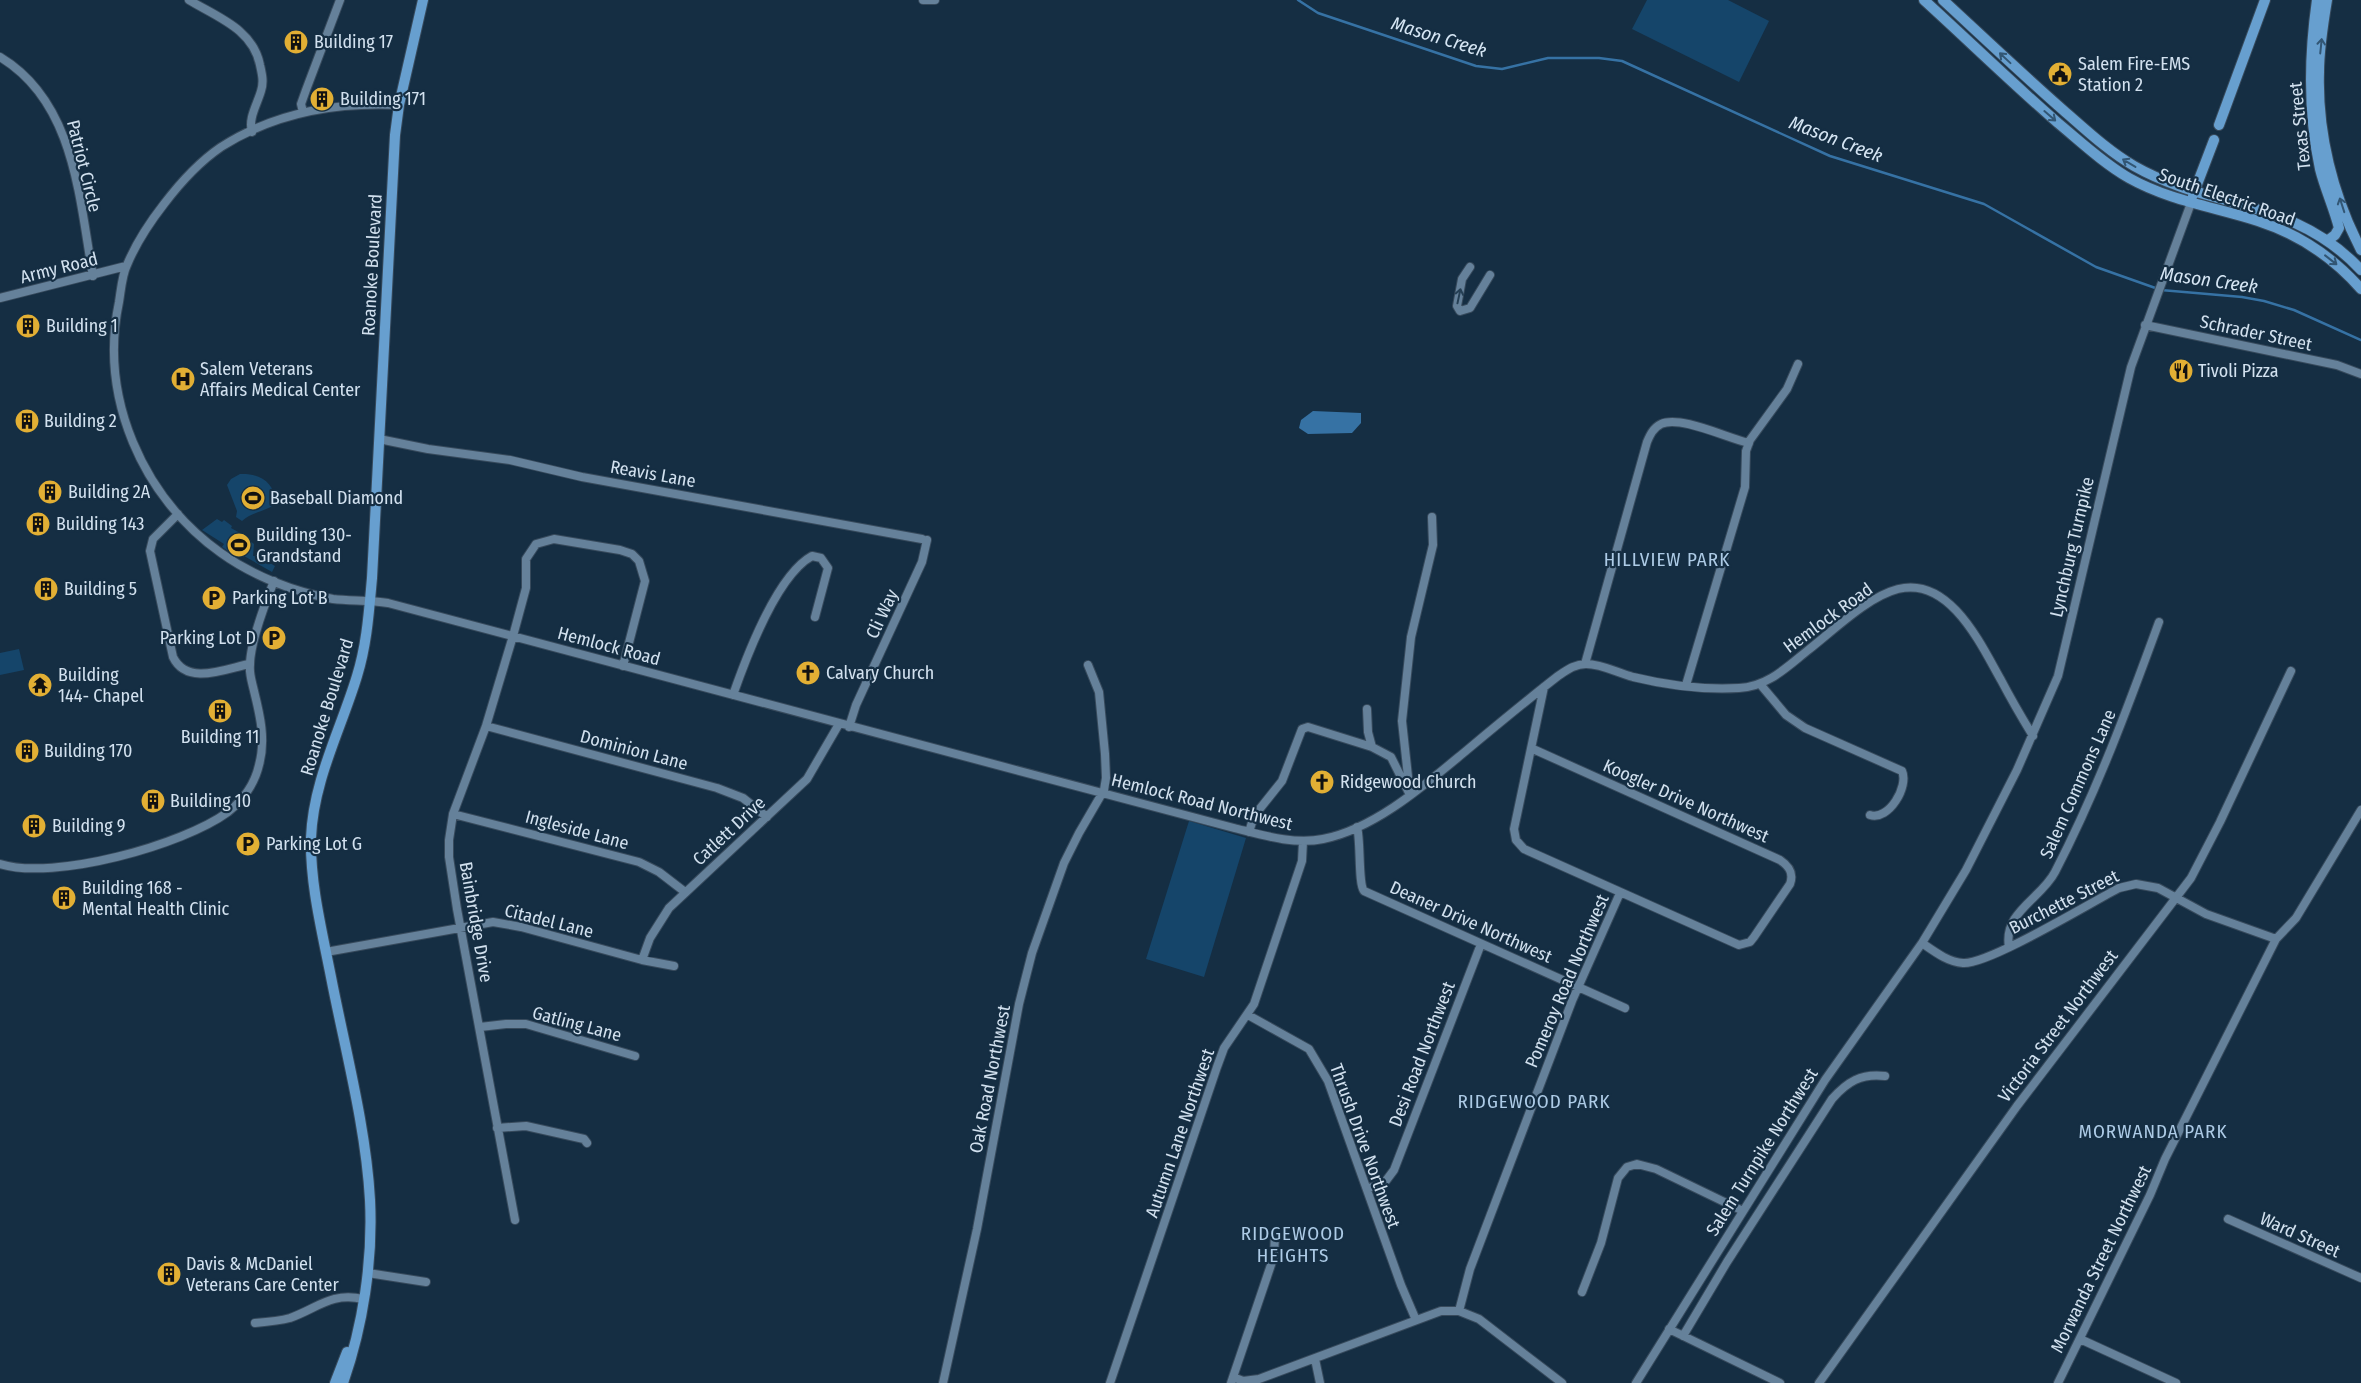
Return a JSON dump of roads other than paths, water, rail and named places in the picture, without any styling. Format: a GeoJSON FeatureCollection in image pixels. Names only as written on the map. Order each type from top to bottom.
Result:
{"type":"FeatureCollection","features":[{"type":"Feature","properties":{"kind":"main road","name":"Roanoke Boulevard"},"geometry":{"type":"LineString","coordinates":[[355,1335],[368,1273],[370,1226],[368,1177],[326,952],[313,876],[311,847],[313,818],[322,776],[358,674],[364,650],[370,600],[392,178],[399,105],[423,0]]}},
{"type":"Feature","properties":{"kind":"main road","name":"South Electric Road"},"geometry":{"type":"LineString","coordinates":[[1924,0],[2014,85],[2106,163],[2149,188],[2190,203],[2257,221],[2297,237],[2332,260],[2361,289]]}},
{"type":"Feature","properties":{"kind":"main road","name":"South Electric Road"},"geometry":{"type":"LineString","coordinates":[[1943,0],[2025,76],[2119,157],[2148,174],[2286,217],[2327,241],[2361,270]]}},
{"type":"Feature","properties":{"kind":"main road"},"geometry":{"type":"LineString","coordinates":[[2219,125],[2265,0]]}},
{"type":"Feature","properties":{"kind":"main road","name":"Texas Street"},"geometry":{"type":"LineString","coordinates":[[2317,0],[2311,64],[2313,123],[2320,169],[2339,228],[2335,235],[2327,241]]}},
{"type":"Feature","properties":{"kind":"main road","name":"Texas Street"},"geometry":{"type":"LineString","coordinates":[[2327,0],[2319,72],[2322,130],[2342,207],[2361,250]]}},
{"type":"Feature","properties":{"kind":"main road","name":"Lynchburg Turnpike"},"geometry":{"type":"LineString","coordinates":[[2190,203],[2214,140]]}},
{"type":"Feature","properties":{"kind":"main road"},"geometry":{"type":"LineString","coordinates":[[335,1383],[355,1335]]}},
{"type":"Feature","properties":{"kind":"main road"},"geometry":{"type":"LineString","coordinates":[[343,1383],[351,1360],[355,1335]]}},
{"type":"Feature","properties":{"kind":"street"},"geometry":{"type":"LineString","coordinates":[[189,0],[237,28],[255,48],[263,83],[250,123],[252,132]]}},
{"type":"Feature","properties":{"kind":"street"},"geometry":{"type":"LineString","coordinates":[[303,112],[302,104],[306,90],[340,0]]}},
{"type":"Feature","properties":{"kind":"street"},"geometry":{"type":"LineString","coordinates":[[923,0],[935,0]]}},
{"type":"Feature","properties":{"kind":"street","name":"Patriot Circle"},"geometry":{"type":"LineString","coordinates":[[0,57],[33,84],[56,115],[73,166],[93,276]]}},
{"type":"Feature","properties":{"kind":"street","name":"Hemlock Road"},"geometry":{"type":"LineString","coordinates":[[399,105],[353,105],[303,112],[252,132],[221,148],[198,166],[177,187],[141,239],[126,266],[116,313],[114,372],[125,425],[133,445],[164,498],[192,530],[222,554],[274,581],[301,592],[335,599],[370,600],[513,636],[839,724]]}},
{"type":"Feature","properties":{"kind":"street","name":"Lynchburg Turnpike"},"geometry":{"type":"LineString","coordinates":[[1922,943],[1966,870],[2033,736],[2054,685],[2067,642],[2126,386],[2145,325],[2190,203]]}},
{"type":"Feature","properties":{"kind":"street","name":"Army Road"},"geometry":{"type":"LineString","coordinates":[[0,298],[93,276],[126,266]]}},
{"type":"Feature","properties":{"kind":"street"},"geometry":{"type":"LineString","coordinates":[[1470,267],[1462,279],[1457,306],[1460,311],[1470,308],[1490,275]]}},
{"type":"Feature","properties":{"kind":"street","name":"Schrader Street"},"geometry":{"type":"LineString","coordinates":[[2145,325],[2338,365],[2361,374]]}},
{"type":"Feature","properties":{"kind":"street"},"geometry":{"type":"LineString","coordinates":[[1749,443],[1678,422],[1662,424],[1654,430],[1647,442],[1585,664],[1653,681],[1686,685],[1745,487],[1745,457],[1749,443],[1787,389],[1798,364]]}},
{"type":"Feature","properties":{"kind":"street","name":"Reavis Lane"},"geometry":{"type":"LineString","coordinates":[[379,439],[428,449],[510,460],[582,477],[925,540]]}},
{"type":"Feature","properties":{"kind":"street"},"geometry":{"type":"LineString","coordinates":[[178,514],[153,539],[150,551],[173,657],[180,668],[193,674],[250,664]]}},
{"type":"Feature","properties":{"kind":"street"},"geometry":{"type":"LineString","coordinates":[[1410,795],[1402,721],[1411,637],[1434,545],[1432,517]]}},
{"type":"Feature","properties":{"kind":"street","name":"Bainbridge Drive"},"geometry":{"type":"LineString","coordinates":[[515,1220],[448,851],[454,814],[486,726],[526,588],[526,559],[536,544],[554,539],[626,551],[639,562],[645,581],[623,666]]}},
{"type":"Feature","properties":{"kind":"street","name":"Cli Way"},"geometry":{"type":"LineString","coordinates":[[849,727],[856,705],[922,562],[925,540]]}},
{"type":"Feature","properties":{"kind":"street"},"geometry":{"type":"LineString","coordinates":[[733,695],[752,645],[764,620],[795,570],[812,556],[822,558],[828,568],[815,616]]}},
{"type":"Feature","properties":{"kind":"street"},"geometry":{"type":"LineString","coordinates":[[0,864],[38,868],[65,866],[116,857],[168,841],[198,829],[229,811],[247,791],[257,772],[262,754],[262,729],[250,664],[265,604],[274,581]]}},
{"type":"Feature","properties":{"kind":"street","name":"Hemlock Road"},"geometry":{"type":"LineString","coordinates":[[1686,685],[1749,688],[1760,684],[1780,672],[1881,596],[1905,588],[1923,589],[1951,606],[1972,629],[2033,736]]}},
{"type":"Feature","properties":{"kind":"street","name":"Salem Commons Lane"},"geometry":{"type":"LineString","coordinates":[[2008,947],[2007,938],[2010,927],[2024,905],[2052,878],[2087,806],[2108,760],[2160,622]]}},
{"type":"Feature","properties":{"kind":"street","name":"Hemlock Road Northwest"},"geometry":{"type":"LineString","coordinates":[[839,724],[1249,832],[1302,841],[1324,839],[1357,827],[1410,795],[1568,669],[1585,664]]}},
{"type":"Feature","properties":{"kind":"street"},"geometry":{"type":"LineString","coordinates":[[1088,665],[1099,692],[1106,778],[1103,792]]}},
{"type":"Feature","properties":{"kind":"street","name":"Victoria Street Northwest"},"geometry":{"type":"LineString","coordinates":[[1819,1383],[2012,1113],[2176,899],[2201,861],[2291,671]]}},
{"type":"Feature","properties":{"kind":"street"},"geometry":{"type":"LineString","coordinates":[[1760,684],[1786,715],[1805,728],[1902,771],[1903,783],[1887,813],[1878,817],[1870,815]]}},
{"type":"Feature","properties":{"kind":"street","name":"Pomeroy Road Northwest"},"geometry":{"type":"LineString","coordinates":[[1458,1311],[1470,1269],[1579,988],[1620,893],[1524,849],[1516,840],[1514,829],[1544,687]]}},
{"type":"Feature","properties":{"kind":"street"},"geometry":{"type":"LineString","coordinates":[[1366,709],[1368,732],[1372,747]]}},
{"type":"Feature","properties":{"kind":"street","name":"Catlett Drive"},"geometry":{"type":"LineString","coordinates":[[642,960],[658,922],[685,892],[807,779],[839,724]]}},
{"type":"Feature","properties":{"kind":"street","name":"Dominion Lane"},"geometry":{"type":"LineString","coordinates":[[486,726],[717,788],[743,798],[767,817]]}},
{"type":"Feature","properties":{"kind":"street"},"geometry":{"type":"LineString","coordinates":[[1249,832],[1254,816],[1282,781],[1302,729],[1308,727],[1372,747],[1391,757],[1410,795]]}},
{"type":"Feature","properties":{"kind":"street","name":"Koogler Drive Northwest"},"geometry":{"type":"LineString","coordinates":[[1532,749],[1786,864],[1790,868],[1792,879],[1750,942],[1739,945],[1620,893]]}},
{"type":"Feature","properties":{"kind":"street","name":"Oak Road Northwest"},"geometry":{"type":"LineString","coordinates":[[943,1383],[977,1229],[1019,1004],[1032,953],[1064,863],[1078,833],[1103,792]]}},
{"type":"Feature","properties":{"kind":"street","name":"Morwanda Street Northwest"},"geometry":{"type":"LineString","coordinates":[[2058,1383],[2150,1195],[2165,1159],[2276,939],[2296,918],[2361,810]]}},
{"type":"Feature","properties":{"kind":"street","name":"Ingleside Lane"},"geometry":{"type":"LineString","coordinates":[[454,814],[639,862],[659,872],[685,892]]}},
{"type":"Feature","properties":{"kind":"street","name":"Deaner Drive Northwest"},"geometry":{"type":"LineString","coordinates":[[1357,827],[1361,858],[1360,884],[1364,891],[1625,1008]]}},
{"type":"Feature","properties":{"kind":"street","name":"Autumn Lane Northwest"},"geometry":{"type":"LineString","coordinates":[[1110,1383],[1217,1067],[1229,1040],[1248,1016],[1266,970],[1302,861],[1302,841]]}},
{"type":"Feature","properties":{"kind":"street","name":"Burchette Street"},"geometry":{"type":"LineString","coordinates":[[1922,943],[1943,957],[1962,963],[1976,962],[2118,888],[2142,884],[2158,888],[2206,914],[2276,939]]}},
{"type":"Feature","properties":{"kind":"street","name":"Citadel Lane"},"geometry":{"type":"LineString","coordinates":[[326,952],[461,926],[483,923],[508,924],[642,960],[674,966]]}},
{"type":"Feature","properties":{"kind":"street","name":"Salem Turnpike Northwest"},"geometry":{"type":"LineString","coordinates":[[1636,1383],[1838,1060],[1922,943]]}},
{"type":"Feature","properties":{"kind":"street","name":"Desi Road Northwest"},"geometry":{"type":"LineString","coordinates":[[1366,1189],[1385,1182],[1394,1170],[1481,944]]}},
{"type":"Feature","properties":{"kind":"street","name":"Thrush Drive Northwest"},"geometry":{"type":"LineString","coordinates":[[1248,1016],[1302,1043],[1314,1055],[1328,1081],[1366,1189],[1416,1320]]}},
{"type":"Feature","properties":{"kind":"street","name":"Gatling Lane"},"geometry":{"type":"LineString","coordinates":[[480,1027],[526,1024],[635,1056]]}},
{"type":"Feature","properties":{"kind":"street"},"geometry":{"type":"LineString","coordinates":[[1683,1336],[1727,1262],[1832,1099],[1844,1086],[1855,1079],[1867,1076],[1884,1076]]}},
{"type":"Feature","properties":{"kind":"street"},"geometry":{"type":"LineString","coordinates":[[497,1128],[526,1126],[584,1140],[587,1143]]}},
{"type":"Feature","properties":{"kind":"street"},"geometry":{"type":"LineString","coordinates":[[1582,1292],[1602,1244],[1616,1182],[1626,1167],[1637,1164],[1656,1169],[1743,1212]]}},
{"type":"Feature","properties":{"kind":"street","name":"Ward Street"},"geometry":{"type":"LineString","coordinates":[[2228,1219],[2361,1278]]}},
{"type":"Feature","properties":{"kind":"street"},"geometry":{"type":"LineString","coordinates":[[1275,1234],[1274,1256],[1232,1380],[1250,1381],[1316,1359],[1441,1311],[1458,1311],[1479,1319],[1562,1383]]}},
{"type":"Feature","properties":{"kind":"street"},"geometry":{"type":"LineString","coordinates":[[368,1273],[426,1282]]}},
{"type":"Feature","properties":{"kind":"street"},"geometry":{"type":"LineString","coordinates":[[255,1323],[289,1318],[320,1303],[342,1296],[363,1300]]}},
{"type":"Feature","properties":{"kind":"street"},"geometry":{"type":"LineString","coordinates":[[1669,1329],[1780,1383]]}},
{"type":"Feature","properties":{"kind":"street"},"geometry":{"type":"LineString","coordinates":[[2080,1339],[2176,1383]]}},
{"type":"Feature","properties":{"kind":"street"},"geometry":{"type":"LineString","coordinates":[[1316,1359],[1320,1383]]}},
{"type":"Feature","properties":{"kind":"waterway","name":"Mason Creek"},"geometry":{"type":"LineString","coordinates":[[1298,0],[1318,13],[1476,66],[1502,69],[1548,58],[1599,58],[1622,61],[1830,156],[1984,204],[2096,267],[2161,290],[2242,297],[2264,301],[2294,310],[2361,340]]}},
{"type":"Feature","properties":{"kind":"place","name":"Building 17"},"geometry":{"type":"Point","coordinates":[296,42]}},
{"type":"Feature","properties":{"kind":"place","name":"Salem Fire-EMS Station 2"},"geometry":{"type":"Point","coordinates":[2060,74]}},
{"type":"Feature","properties":{"kind":"place","name":"Building 171"},"geometry":{"type":"Point","coordinates":[322,99]}},
{"type":"Feature","properties":{"kind":"place","name":"Building 1"},"geometry":{"type":"Point","coordinates":[28,326]}},
{"type":"Feature","properties":{"kind":"place","name":"Tivoli Pizza"},"geometry":{"type":"Point","coordinates":[2181,371]}},
{"type":"Feature","properties":{"kind":"place","name":"Salem Veterans Affairs Medical Center"},"geometry":{"type":"Point","coordinates":[183,379]}},
{"type":"Feature","properties":{"kind":"place","name":"Building 2"},"geometry":{"type":"Point","coordinates":[27,421]}},
{"type":"Feature","properties":{"kind":"place","name":"Building 2A"},"geometry":{"type":"Point","coordinates":[50,492]}},
{"type":"Feature","properties":{"kind":"place","name":"Baseball Diamond"},"geometry":{"type":"Point","coordinates":[253,498]}},
{"type":"Feature","properties":{"kind":"place","name":"Building 143"},"geometry":{"type":"Point","coordinates":[38,524]}},
{"type":"Feature","properties":{"kind":"place","name":"Building 130- Grandstand"},"geometry":{"type":"Point","coordinates":[239,545]}},
{"type":"Feature","properties":{"kind":"place","name":"Building 5"},"geometry":{"type":"Point","coordinates":[46,589]}},
{"type":"Feature","properties":{"kind":"place","name":"Parking Lot B"},"geometry":{"type":"Point","coordinates":[214,598]}},
{"type":"Feature","properties":{"kind":"place","name":"Parking Lot D"},"geometry":{"type":"Point","coordinates":[274,638]}},
{"type":"Feature","properties":{"kind":"place","name":"Calvary Church"},"geometry":{"type":"Point","coordinates":[808,673]}},
{"type":"Feature","properties":{"kind":"place","name":"Building 144- Chapel"},"geometry":{"type":"Point","coordinates":[40,685]}},
{"type":"Feature","properties":{"kind":"place","name":"Building 11"},"geometry":{"type":"Point","coordinates":[220,711]}},
{"type":"Feature","properties":{"kind":"place","name":"Building 170"},"geometry":{"type":"Point","coordinates":[27,751]}},
{"type":"Feature","properties":{"kind":"place","name":"Ridgewood Church"},"geometry":{"type":"Point","coordinates":[1322,782]}},
{"type":"Feature","properties":{"kind":"place","name":"Building 10"},"geometry":{"type":"Point","coordinates":[153,801]}},
{"type":"Feature","properties":{"kind":"place","name":"Building 9"},"geometry":{"type":"Point","coordinates":[34,826]}},
{"type":"Feature","properties":{"kind":"place","name":"Parking Lot G"},"geometry":{"type":"Point","coordinates":[248,844]}},
{"type":"Feature","properties":{"kind":"place","name":"Building 168 - Mental Health Clinic"},"geometry":{"type":"Point","coordinates":[64,898]}},
{"type":"Feature","properties":{"kind":"place","name":"Davis & McDaniel Veterans Care Center"},"geometry":{"type":"Point","coordinates":[169,1274]}},
{"type":"Feature","properties":{"kind":"district","name":"HILLVIEW PARK"},"geometry":{"type":"Point","coordinates":[1667,559]}},
{"type":"Feature","properties":{"kind":"district","name":"RIDGEWOOD PARK"},"geometry":{"type":"Point","coordinates":[1534,1101]}},
{"type":"Feature","properties":{"kind":"district","name":"MORWANDA PARK"},"geometry":{"type":"Point","coordinates":[2153,1131]}},
{"type":"Feature","properties":{"kind":"district","name":"RIDGEWOOD HEIGHTS"},"geometry":{"type":"Point","coordinates":[1293,1244]}}]}
